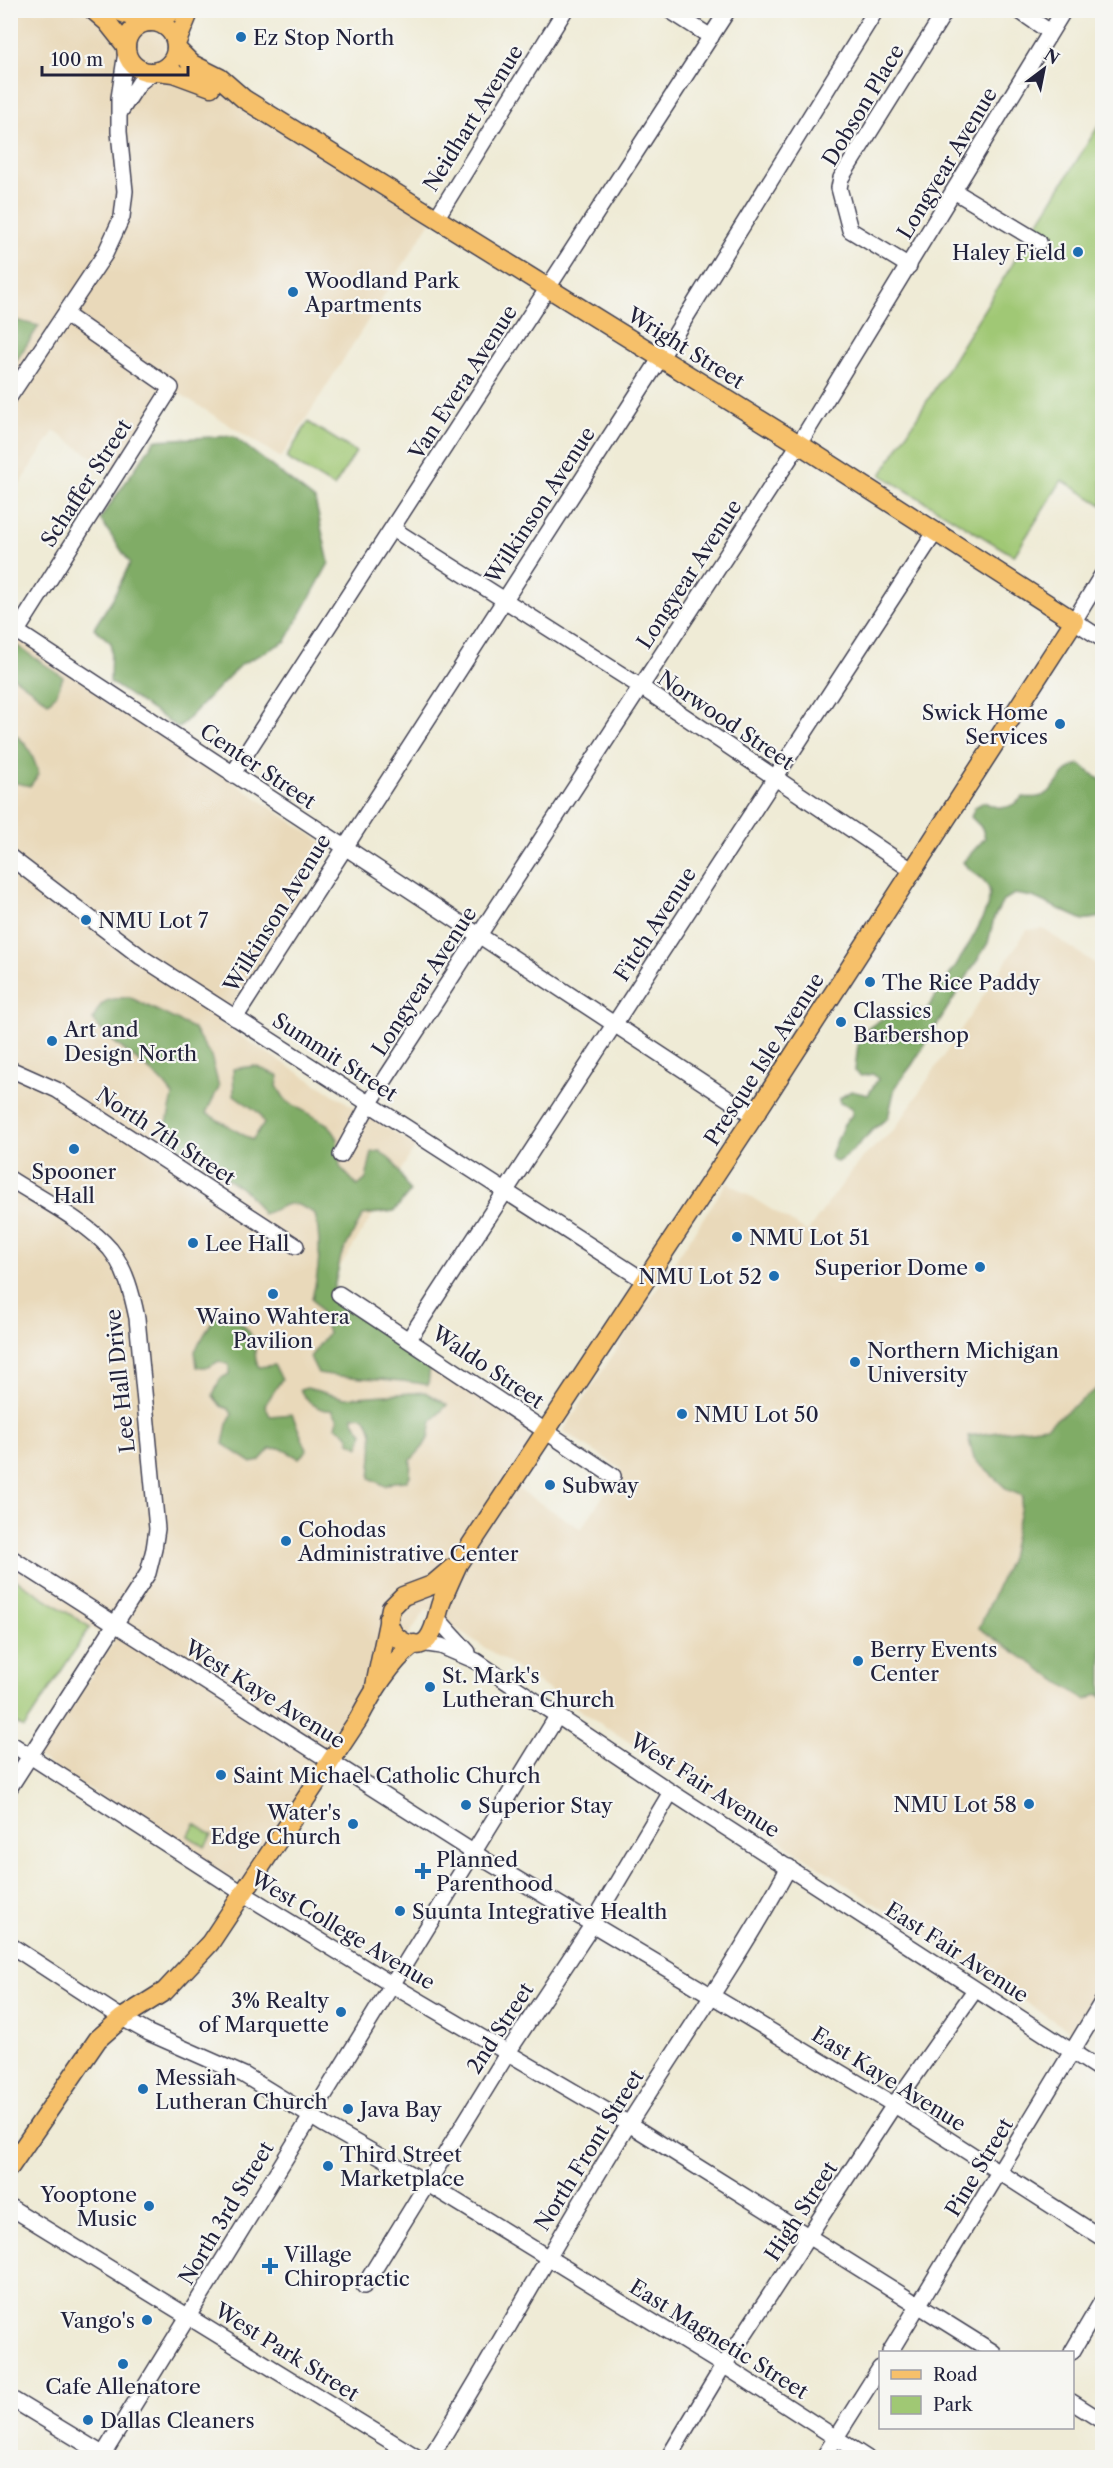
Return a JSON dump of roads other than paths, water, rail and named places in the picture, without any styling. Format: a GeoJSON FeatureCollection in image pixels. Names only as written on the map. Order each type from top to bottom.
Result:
{"type":"FeatureCollection","features":[{"type":"Feature","properties":{"kind":"main road"},"geometry":{"type":"LineString","coordinates":[[93,10],[107,22],[126,49],[134,66],[145,72],[155,72],[171,62],[190,10]]}},
{"type":"Feature","properties":{"kind":"main road"},"geometry":{"type":"LineString","coordinates":[[115,10],[166,27],[176,46]]}},
{"type":"Feature","properties":{"kind":"main road"},"geometry":{"type":"LineString","coordinates":[[126,49],[130,33],[147,22],[161,19],[174,10]]}},
{"type":"Feature","properties":{"kind":"main road","name":"Wright Street"},"geometry":{"type":"LineString","coordinates":[[176,46],[192,64],[224,81],[244,99]]}},
{"type":"Feature","properties":{"kind":"main road","name":"Wright Street"},"geometry":{"type":"LineString","coordinates":[[155,72],[185,76],[244,99],[799,444],[1074,621]]}},
{"type":"Feature","properties":{"kind":"main road","name":"Presque Isle Avenue"},"geometry":{"type":"LineString","coordinates":[[12,2161],[98,2039],[122,2018],[165,1991],[191,1966],[244,1894],[358,1720],[375,1688],[404,1651],[434,1633],[458,1563],[754,1116],[1074,621]]}},
{"type":"Feature","properties":{"kind":"main road","name":"Presque Isle Avenue"},"geometry":{"type":"LineString","coordinates":[[375,1688],[388,1618],[394,1603],[432,1585],[458,1563]]}},
{"type":"Feature","properties":{"kind":"main road","name":"West Fair Avenue"},"geometry":{"type":"LineString","coordinates":[[408,1595],[418,1595],[428,1599],[438,1617]]}},
{"type":"Feature","properties":{"kind":"main road","name":"West Fair Avenue"},"geometry":{"type":"LineString","coordinates":[[388,1618],[390,1629],[396,1637],[418,1643]]}},
{"type":"Feature","properties":{"kind":"street","name":"Neidhart Avenue"},"geometry":{"type":"LineString","coordinates":[[436,217],[565,10]]}},
{"type":"Feature","properties":{"kind":"street"},"geometry":{"type":"LineString","coordinates":[[669,10],[711,38]]}},
{"type":"Feature","properties":{"kind":"street","name":"Van Evera Avenue"},"geometry":{"type":"LineString","coordinates":[[232,775],[728,10]]}},
{"type":"Feature","properties":{"kind":"street","name":"Wilkinson Avenue"},"geometry":{"type":"LineString","coordinates":[[235,1018],[660,359],[876,10]]}},
{"type":"Feature","properties":{"kind":"street","name":"Dobson Place"},"geometry":{"type":"LineString","coordinates":[[909,266],[850,230],[839,188],[841,178],[946,10]]}},
{"type":"Feature","properties":{"kind":"street"},"geometry":{"type":"LineString","coordinates":[[1018,10],[1050,32]]}},
{"type":"Feature","properties":{"kind":"street","name":"Longyear Avenue"},"geometry":{"type":"LineString","coordinates":[[341,1155],[369,1104],[799,444],[1064,10]]}},
{"type":"Feature","properties":{"kind":"street"},"geometry":{"type":"LineString","coordinates":[[10,396],[105,254],[122,217],[125,191],[118,132],[119,99],[126,49]]}},
{"type":"Feature","properties":{"kind":"street"},"geometry":{"type":"LineString","coordinates":[[120,112],[139,83],[155,72]]}},
{"type":"Feature","properties":{"kind":"street"},"geometry":{"type":"LineString","coordinates":[[954,191],[1039,242]]}},
{"type":"Feature","properties":{"kind":"street","name":"Schaffer Street"},"geometry":{"type":"LineString","coordinates":[[14,629],[171,388],[66,315]]}},
{"type":"Feature","properties":{"kind":"street","name":"Norwood Street"},"geometry":{"type":"LineString","coordinates":[[393,529],[641,687],[913,871]]}},
{"type":"Feature","properties":{"kind":"street","name":"Fitch Avenue"},"geometry":{"type":"LineString","coordinates":[[409,1339],[936,531]]}},
{"type":"Feature","properties":{"kind":"street","name":"Presque Isle Avenue"},"geometry":{"type":"LineString","coordinates":[[1074,621],[1102,575]]}},
{"type":"Feature","properties":{"kind":"street","name":"Wright Street"},"geometry":{"type":"LineString","coordinates":[[1074,621],[1102,639]]}},
{"type":"Feature","properties":{"kind":"street","name":"Center Street"},"geometry":{"type":"LineString","coordinates":[[14,629],[232,775],[754,1116]]}},
{"type":"Feature","properties":{"kind":"street","name":"Summit Street"},"geometry":{"type":"LineString","coordinates":[[10,857],[141,957],[645,1281]]}},
{"type":"Feature","properties":{"kind":"street","name":"North 7th Street"},"geometry":{"type":"LineString","coordinates":[[10,1069],[57,1090],[296,1246]]}},
{"type":"Feature","properties":{"kind":"street","name":"Lee Hall Drive"},"geometry":{"type":"LineString","coordinates":[[10,1179],[91,1232],[110,1249],[123,1269],[131,1290],[137,1318],[157,1529],[148,1573],[10,1787]]}},
{"type":"Feature","properties":{"kind":"street","name":"Waldo Street"},"geometry":{"type":"LineString","coordinates":[[339,1294],[613,1476]]}},
{"type":"Feature","properties":{"kind":"street","name":"West Kaye Avenue"},"geometry":{"type":"LineString","coordinates":[[10,1557],[473,1852],[712,1997]]}},
{"type":"Feature","properties":{"kind":"street","name":"West Fair Avenue"},"geometry":{"type":"LineString","coordinates":[[438,1617],[453,1640],[476,1661],[671,1792],[789,1867]]}},
{"type":"Feature","properties":{"kind":"street","name":"West Fair Avenue"},"geometry":{"type":"LineString","coordinates":[[418,1643],[441,1646],[476,1661]]}},
{"type":"Feature","properties":{"kind":"street","name":"North 3rd Street"},"geometry":{"type":"LineString","coordinates":[[104,2456],[310,2116],[558,1715]]}},
{"type":"Feature","properties":{"kind":"street","name":"West College Avenue"},"geometry":{"type":"LineString","coordinates":[[10,1743],[244,1894],[392,1985],[629,2124],[991,2351]]}},
{"type":"Feature","properties":{"kind":"street","name":"2nd Street"},"geometry":{"type":"LineString","coordinates":[[364,2286],[508,2053],[592,1924],[671,1792]]}},
{"type":"Feature","properties":{"kind":"street","name":"East Fair Avenue"},"geometry":{"type":"LineString","coordinates":[[789,1867],[1102,2071]]}},
{"type":"Feature","properties":{"kind":"street","name":"North Front Street"},"geometry":{"type":"LineString","coordinates":[[430,2457],[547,2257],[629,2124],[712,1997],[789,1867]]}},
{"type":"Feature","properties":{"kind":"street","name":"East Magnetic Street"},"geometry":{"type":"LineString","coordinates":[[10,1945],[122,2018],[244,2075],[428,2184],[867,2457]]}},
{"type":"Feature","properties":{"kind":"street","name":"High Street"},"geometry":{"type":"LineString","coordinates":[[668,2457],[724,2366],[894,2105],[975,1990]]}},
{"type":"Feature","properties":{"kind":"street","name":"East Kaye Avenue"},"geometry":{"type":"LineString","coordinates":[[712,1997],[894,2105],[1102,2238]]}},
{"type":"Feature","properties":{"kind":"street","name":"Pine Street"},"geometry":{"type":"LineString","coordinates":[[891,2351],[1102,2002]]}},
{"type":"Feature","properties":{"kind":"street","name":"West Park Street"},"geometry":{"type":"LineString","coordinates":[[10,2207],[418,2457]]}},
{"type":"Feature","properties":{"kind":"street"},"geometry":{"type":"LineString","coordinates":[[1073,2351],[1102,2301]]}},
{"type":"Feature","properties":{"kind":"street"},"geometry":{"type":"LineString","coordinates":[[823,2457],[879,2370]]}},
{"type":"Feature","properties":{"kind":"street"},"geometry":{"type":"LineString","coordinates":[[10,2398],[104,2456]]}},
{"type":"Feature","properties":{"kind":"street"},"geometry":{"type":"LineString","coordinates":[[1074,2403],[1102,2421]]}},
{"type":"Feature","properties":{"kind":"place","name":"Ez Stop North"},"geometry":{"type":"Point","coordinates":[241,37]}},
{"type":"Feature","properties":{"kind":"place","name":"Haley Field"},"geometry":{"type":"Point","coordinates":[1078,252]}},
{"type":"Feature","properties":{"kind":"place","name":"Woodland Park Apartments"},"geometry":{"type":"Point","coordinates":[293,292]}},
{"type":"Feature","properties":{"kind":"place","name":"Swick Home Services"},"geometry":{"type":"Point","coordinates":[1060,724]}},
{"type":"Feature","properties":{"kind":"place","name":"NMU Lot 7"},"geometry":{"type":"Point","coordinates":[86,920]}},
{"type":"Feature","properties":{"kind":"place","name":"The Rice Paddy"},"geometry":{"type":"Point","coordinates":[870,982]}},
{"type":"Feature","properties":{"kind":"place","name":"Classics Barbershop"},"geometry":{"type":"Point","coordinates":[841,1022]}},
{"type":"Feature","properties":{"kind":"place","name":"Art and Design North"},"geometry":{"type":"Point","coordinates":[52,1041]}},
{"type":"Feature","properties":{"kind":"place","name":"Spooner Hall"},"geometry":{"type":"Point","coordinates":[74,1149]}},
{"type":"Feature","properties":{"kind":"place","name":"NMU Lot 51"},"geometry":{"type":"Point","coordinates":[737,1237]}},
{"type":"Feature","properties":{"kind":"place","name":"Lee Hall"},"geometry":{"type":"Point","coordinates":[193,1243]}},
{"type":"Feature","properties":{"kind":"place","name":"Superior Dome"},"geometry":{"type":"Point","coordinates":[980,1267]}},
{"type":"Feature","properties":{"kind":"place","name":"NMU Lot 52"},"geometry":{"type":"Point","coordinates":[774,1276]}},
{"type":"Feature","properties":{"kind":"place","name":"Waino Wahtera Pavilion"},"geometry":{"type":"Point","coordinates":[273,1294]}},
{"type":"Feature","properties":{"kind":"place","name":"Northern Michigan University"},"geometry":{"type":"Point","coordinates":[855,1362]}},
{"type":"Feature","properties":{"kind":"place","name":"NMU Lot 50"},"geometry":{"type":"Point","coordinates":[682,1414]}},
{"type":"Feature","properties":{"kind":"place","name":"Subway"},"geometry":{"type":"Point","coordinates":[550,1485]}},
{"type":"Feature","properties":{"kind":"place","name":"Cohodas Administrative Center"},"geometry":{"type":"Point","coordinates":[286,1541]}},
{"type":"Feature","properties":{"kind":"place","name":"Berry Events Center"},"geometry":{"type":"Point","coordinates":[858,1661]}},
{"type":"Feature","properties":{"kind":"place","name":"St. Mark's Lutheran Church"},"geometry":{"type":"Point","coordinates":[430,1687]}},
{"type":"Feature","properties":{"kind":"place","name":"Saint Michael Catholic Church"},"geometry":{"type":"Point","coordinates":[221,1775]}},
{"type":"Feature","properties":{"kind":"place","name":"NMU Lot 58"},"geometry":{"type":"Point","coordinates":[1029,1804]}},
{"type":"Feature","properties":{"kind":"place","name":"Superior Stay"},"geometry":{"type":"Point","coordinates":[466,1805]}},
{"type":"Feature","properties":{"kind":"place","name":"Water's Edge Church"},"geometry":{"type":"Point","coordinates":[353,1824]}},
{"type":"Feature","properties":{"kind":"place","name":"Planned Parenthood"},"geometry":{"type":"Point","coordinates":[423,1871]}},
{"type":"Feature","properties":{"kind":"place","name":"Suunta Integrative Health"},"geometry":{"type":"Point","coordinates":[400,1911]}},
{"type":"Feature","properties":{"kind":"place","name":"3% Realty of Marquette"},"geometry":{"type":"Point","coordinates":[341,2012]}},
{"type":"Feature","properties":{"kind":"place","name":"Messiah Lutheran Church"},"geometry":{"type":"Point","coordinates":[143,2089]}},
{"type":"Feature","properties":{"kind":"place","name":"Java Bay"},"geometry":{"type":"Point","coordinates":[348,2109]}},
{"type":"Feature","properties":{"kind":"place","name":"Third Street Marketplace"},"geometry":{"type":"Point","coordinates":[328,2166]}},
{"type":"Feature","properties":{"kind":"place","name":"Yooptone Music"},"geometry":{"type":"Point","coordinates":[149,2206]}},
{"type":"Feature","properties":{"kind":"place","name":"Village Chiropractic"},"geometry":{"type":"Point","coordinates":[270,2266]}},
{"type":"Feature","properties":{"kind":"place","name":"Vango's"},"geometry":{"type":"Point","coordinates":[147,2320]}},
{"type":"Feature","properties":{"kind":"place","name":"Cafe Allenatore"},"geometry":{"type":"Point","coordinates":[123,2364]}},
{"type":"Feature","properties":{"kind":"place","name":"Dallas Cleaners"},"geometry":{"type":"Point","coordinates":[88,2420]}}]}
